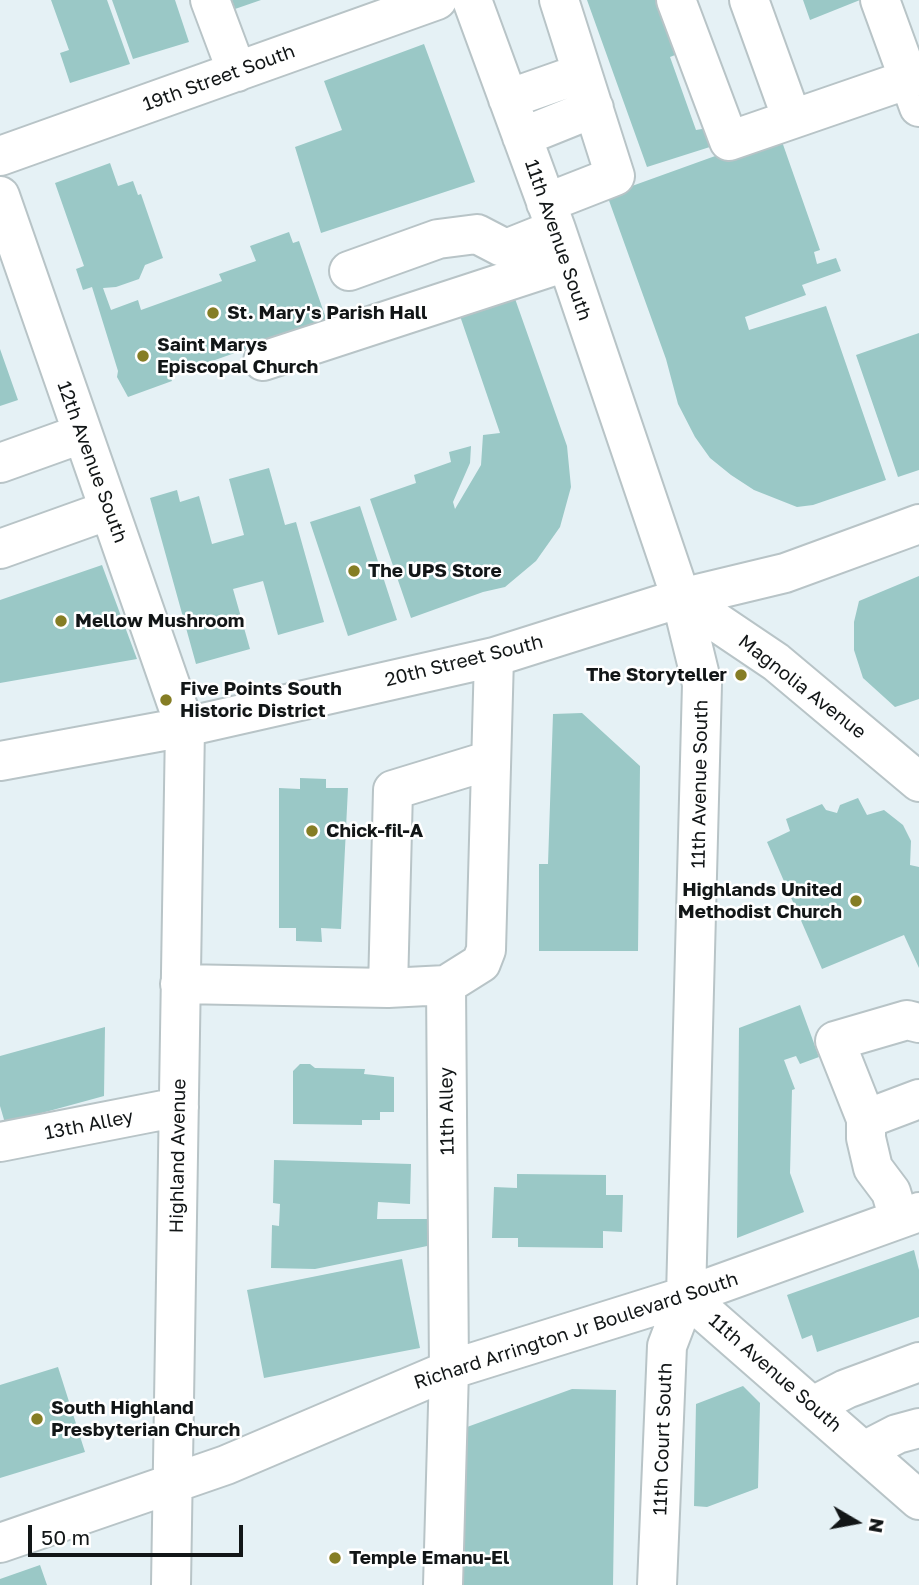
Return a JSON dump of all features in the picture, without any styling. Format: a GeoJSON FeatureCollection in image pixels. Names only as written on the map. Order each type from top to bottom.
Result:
{"type":"FeatureCollection","features":[{"type":"Feature","properties":{"kind":"street"},"geometry":{"type":"LineString","coordinates":[[210,0],[237,72]]}},
{"type":"Feature","properties":{"kind":"street","name":"19th Street South"},"geometry":{"type":"LineString","coordinates":[[0,156],[237,72],[364,13],[437,0]]}},
{"type":"Feature","properties":{"kind":"street","name":"11th Avenue South"},"geometry":{"type":"LineString","coordinates":[[472,0],[556,231],[681,598],[702,684],[687,1296],[919,1500]]}},
{"type":"Feature","properties":{"kind":"street"},"geometry":{"type":"LineString","coordinates":[[263,361],[556,231],[615,176],[559,0]]}},
{"type":"Feature","properties":{"kind":"street"},"geometry":{"type":"LineString","coordinates":[[676,0],[729,141],[792,119],[914,93],[880,0]]}},
{"type":"Feature","properties":{"kind":"street"},"geometry":{"type":"LineString","coordinates":[[749,0],[792,119]]}},
{"type":"Feature","properties":{"kind":"street"},"geometry":{"type":"LineString","coordinates":[[508,99],[582,72]]}},
{"type":"Feature","properties":{"kind":"street"},"geometry":{"type":"LineString","coordinates":[[522,137],[594,108]]}},
{"type":"Feature","properties":{"kind":"street","name":"12th Avenue South"},"geometry":{"type":"LineString","coordinates":[[0,196],[185,727]]}},
{"type":"Feature","properties":{"kind":"street"},"geometry":{"type":"LineString","coordinates":[[349,271],[438,239],[477,234],[510,247],[556,231]]}},
{"type":"Feature","properties":{"kind":"street"},"geometry":{"type":"LineString","coordinates":[[0,463],[81,434]]}},
{"type":"Feature","properties":{"kind":"street"},"geometry":{"type":"LineString","coordinates":[[0,549],[109,510]]}},
{"type":"Feature","properties":{"kind":"street","name":"20th Street South"},"geometry":{"type":"LineString","coordinates":[[0,761],[185,727],[494,657],[681,598],[785,573],[919,524]]}},
{"type":"Feature","properties":{"kind":"street","name":"Magnolia Avenue"},"geometry":{"type":"LineString","coordinates":[[681,598],[776,662],[919,782]]}},
{"type":"Feature","properties":{"kind":"street"},"geometry":{"type":"LineString","coordinates":[[180,984],[388,988],[446,985],[481,963],[486,950],[494,657]]}},
{"type":"Feature","properties":{"kind":"street","name":"Highland Avenue"},"geometry":{"type":"LineString","coordinates":[[171,1585],[185,727]]}},
{"type":"Feature","properties":{"kind":"street"},"geometry":{"type":"LineString","coordinates":[[388,988],[393,790],[491,761]]}},
{"type":"Feature","properties":{"kind":"street","name":"11th Alley"},"geometry":{"type":"LineString","coordinates":[[443,1585],[449,1370],[446,985]]}},
{"type":"Feature","properties":{"kind":"street"},"geometry":{"type":"LineString","coordinates":[[903,1208],[873,1168],[866,1138],[866,1119],[835,1041],[907,1020],[919,1023]]}},
{"type":"Feature","properties":{"kind":"street"},"geometry":{"type":"LineString","coordinates":[[866,1119],[919,1099]]}},
{"type":"Feature","properties":{"kind":"street","name":"13th Alley"},"geometry":{"type":"LineString","coordinates":[[0,1142],[178,1107]]}},
{"type":"Feature","properties":{"kind":"street","name":"Richard Arrington Jr Boulevard South"},"geometry":{"type":"LineString","coordinates":[[0,1543],[172,1481],[226,1465],[449,1370],[687,1296],[903,1208]]}},
{"type":"Feature","properties":{"kind":"street","name":"11th Court South"},"geometry":{"type":"LineString","coordinates":[[657,1585],[667,1346],[687,1296]]}},
{"type":"Feature","properties":{"kind":"street"},"geometry":{"type":"LineString","coordinates":[[813,1406],[846,1389],[919,1362]]}},
{"type":"Feature","properties":{"kind":"street"},"geometry":{"type":"LineString","coordinates":[[864,1451],[898,1434],[919,1428]]}},
{"type":"Feature","properties":{"kind":"building"},"geometry":{"type":"Polygon","coordinates":[[[51,0],[107,0],[130,64],[70,83],[60,53],[69,50],[51,0]]]}},
{"type":"Feature","properties":{"kind":"building"},"geometry":{"type":"Polygon","coordinates":[[[112,0],[175,0],[189,42],[133,59],[112,0]]]}},
{"type":"Feature","properties":{"kind":"building"},"geometry":{"type":"Polygon","coordinates":[[[232,0],[261,0],[235,9],[232,0]]]}},
{"type":"Feature","properties":{"kind":"building"},"geometry":{"type":"Polygon","coordinates":[[[587,0],[663,0],[683,52],[670,57],[696,130],[708,128],[713,146],[647,167],[587,0]]]}},
{"type":"Feature","properties":{"kind":"building"},"geometry":{"type":"Polygon","coordinates":[[[803,0],[860,0],[810,20],[803,0]]]}},
{"type":"Feature","properties":{"kind":"building"},"geometry":{"type":"Polygon","coordinates":[[[424,44],[475,182],[321,233],[295,147],[342,130],[324,81],[424,44]]]}},
{"type":"Feature","properties":{"kind":"building"},"geometry":{"type":"Polygon","coordinates":[[[779,133],[820,250],[814,252],[817,264],[836,258],[841,271],[802,285],[806,295],[745,317],[749,330],[826,306],[886,480],[813,505],[797,507],[754,490],[731,475],[710,458],[695,437],[678,404],[666,359],[607,195],[779,133]]]}},
{"type":"Feature","properties":{"kind":"building","name":"St. Mary's Parish Hall"},"geometry":{"type":"Polygon","coordinates":[[[110,163],[118,186],[133,181],[138,195],[141,194],[163,258],[145,265],[139,279],[116,287],[103,288],[111,310],[138,300],[141,310],[222,281],[219,274],[256,261],[250,246],[289,232],[293,243],[299,241],[329,327],[249,356],[246,349],[170,376],[172,381],[128,397],[117,377],[118,371],[92,287],[83,290],[76,269],[84,266],[55,183],[110,163]]]}},
{"type":"Feature","properties":{"kind":"building"},"geometry":{"type":"Polygon","coordinates":[[[513,293],[567,446],[571,487],[560,527],[536,561],[505,587],[483,592],[411,618],[370,499],[416,483],[414,475],[451,462],[449,452],[471,446],[470,463],[453,502],[455,509],[481,465],[483,435],[500,433],[459,313],[513,293]]]}},
{"type":"Feature","properties":{"kind":"building"},"geometry":{"type":"Polygon","coordinates":[[[919,333],[919,470],[898,477],[856,355],[919,333]]]}},
{"type":"Feature","properties":{"kind":"building"},"geometry":{"type":"Polygon","coordinates":[[[0,349],[18,400],[0,406],[0,349]]]}},
{"type":"Feature","properties":{"kind":"building"},"geometry":{"type":"Polygon","coordinates":[[[269,468],[285,525],[296,522],[324,622],[278,635],[263,581],[233,589],[250,649],[196,664],[150,498],[177,490],[180,502],[199,496],[212,544],[244,535],[229,479],[269,468]]]}},
{"type":"Feature","properties":{"kind":"building","name":"The UPS Store"},"geometry":{"type":"Polygon","coordinates":[[[360,506],[397,620],[348,636],[310,522],[360,506]]]}},
{"type":"Feature","properties":{"kind":"building","name":"Mellow Mushroom"},"geometry":{"type":"Polygon","coordinates":[[[102,565],[137,659],[0,683],[0,600],[102,565]]]}},
{"type":"Feature","properties":{"kind":"building"},"geometry":{"type":"Polygon","coordinates":[[[919,576],[919,699],[895,707],[863,678],[854,650],[854,622],[859,601],[919,576]]]}},
{"type":"Feature","properties":{"kind":"building"},"geometry":{"type":"Polygon","coordinates":[[[582,713],[640,766],[638,951],[539,951],[539,864],[548,864],[553,714],[582,713]]]}},
{"type":"Feature","properties":{"kind":"building","name":"Chick-fil-A"},"geometry":{"type":"Polygon","coordinates":[[[300,778],[326,779],[326,788],[348,788],[341,929],[321,928],[322,942],[296,941],[296,928],[279,928],[279,788],[300,789],[300,778]]]}},
{"type":"Feature","properties":{"kind":"building","name":"Highlands United Methodist Church"},"geometry":{"type":"Polygon","coordinates":[[[858,798],[867,815],[884,810],[903,825],[911,841],[910,865],[919,867],[919,968],[904,935],[822,969],[767,842],[790,831],[786,819],[822,804],[826,810],[837,813],[840,805],[858,798]]]}},
{"type":"Feature","properties":{"kind":"building"},"geometry":{"type":"Polygon","coordinates":[[[800,1005],[819,1057],[800,1064],[796,1056],[784,1060],[795,1089],[792,1090],[790,1173],[804,1212],[737,1238],[739,1028],[800,1005]]]}},
{"type":"Feature","properties":{"kind":"building"},"geometry":{"type":"Polygon","coordinates":[[[105,1027],[104,1096],[5,1123],[0,1106],[0,1056],[105,1027]]]}},
{"type":"Feature","properties":{"kind":"building"},"geometry":{"type":"Polygon","coordinates":[[[300,1064],[310,1064],[315,1068],[365,1069],[364,1074],[394,1077],[394,1112],[380,1112],[380,1120],[362,1120],[362,1125],[293,1124],[293,1071],[300,1064]]]}},
{"type":"Feature","properties":{"kind":"building"},"geometry":{"type":"Polygon","coordinates":[[[274,1160],[411,1164],[410,1204],[378,1202],[377,1219],[436,1219],[437,1244],[315,1269],[271,1268],[272,1225],[279,1226],[280,1204],[273,1203],[274,1160]]]}},
{"type":"Feature","properties":{"kind":"building"},"geometry":{"type":"Polygon","coordinates":[[[517,1174],[606,1175],[606,1195],[623,1195],[622,1232],[603,1231],[603,1248],[518,1247],[518,1238],[492,1238],[494,1187],[517,1188],[517,1174]]]}},
{"type":"Feature","properties":{"kind":"building"},"geometry":{"type":"Polygon","coordinates":[[[914,1250],[919,1270],[919,1317],[817,1352],[812,1335],[802,1339],[787,1295],[914,1250]]]}},
{"type":"Feature","properties":{"kind":"building"},"geometry":{"type":"Polygon","coordinates":[[[402,1259],[420,1348],[264,1378],[247,1290],[402,1259]]]}},
{"type":"Feature","properties":{"kind":"building","name":"South Highland Presbyterian Church"},"geometry":{"type":"Polygon","coordinates":[[[58,1367],[85,1452],[0,1478],[0,1385],[58,1367]]]}},
{"type":"Feature","properties":{"kind":"building"},"geometry":{"type":"Polygon","coordinates":[[[743,1386],[760,1403],[758,1488],[707,1507],[694,1506],[696,1404],[743,1386]]]}},
{"type":"Feature","properties":{"kind":"building"},"geometry":{"type":"Polygon","coordinates":[[[572,1389],[616,1390],[613,1585],[454,1585],[456,1431],[572,1389]]]}},
{"type":"Feature","properties":{"kind":"building"},"geometry":{"type":"Polygon","coordinates":[[[40,1565],[47,1585],[0,1585],[0,1579],[40,1565]]]}},
{"type":"Feature","properties":{"kind":"place","name":"St. Mary's Parish Hall"},"geometry":{"type":"Point","coordinates":[213,313]}},
{"type":"Feature","properties":{"kind":"place","name":"Saint Marys Episcopal Church"},"geometry":{"type":"Point","coordinates":[143,356]}},
{"type":"Feature","properties":{"kind":"place","name":"The UPS Store"},"geometry":{"type":"Point","coordinates":[354,571]}},
{"type":"Feature","properties":{"kind":"place","name":"Mellow Mushroom"},"geometry":{"type":"Point","coordinates":[61,621]}},
{"type":"Feature","properties":{"kind":"place","name":"The Storyteller"},"geometry":{"type":"Point","coordinates":[741,675]}},
{"type":"Feature","properties":{"kind":"place","name":"Five Points South Historic District"},"geometry":{"type":"Point","coordinates":[166,700]}},
{"type":"Feature","properties":{"kind":"place","name":"Chick-fil-A"},"geometry":{"type":"Point","coordinates":[312,831]}},
{"type":"Feature","properties":{"kind":"place","name":"Highlands United Methodist Church"},"geometry":{"type":"Point","coordinates":[856,901]}},
{"type":"Feature","properties":{"kind":"place","name":"South Highland Presbyterian Church"},"geometry":{"type":"Point","coordinates":[37,1419]}},
{"type":"Feature","properties":{"kind":"place","name":"Temple Emanu-El"},"geometry":{"type":"Point","coordinates":[335,1558]}}]}
